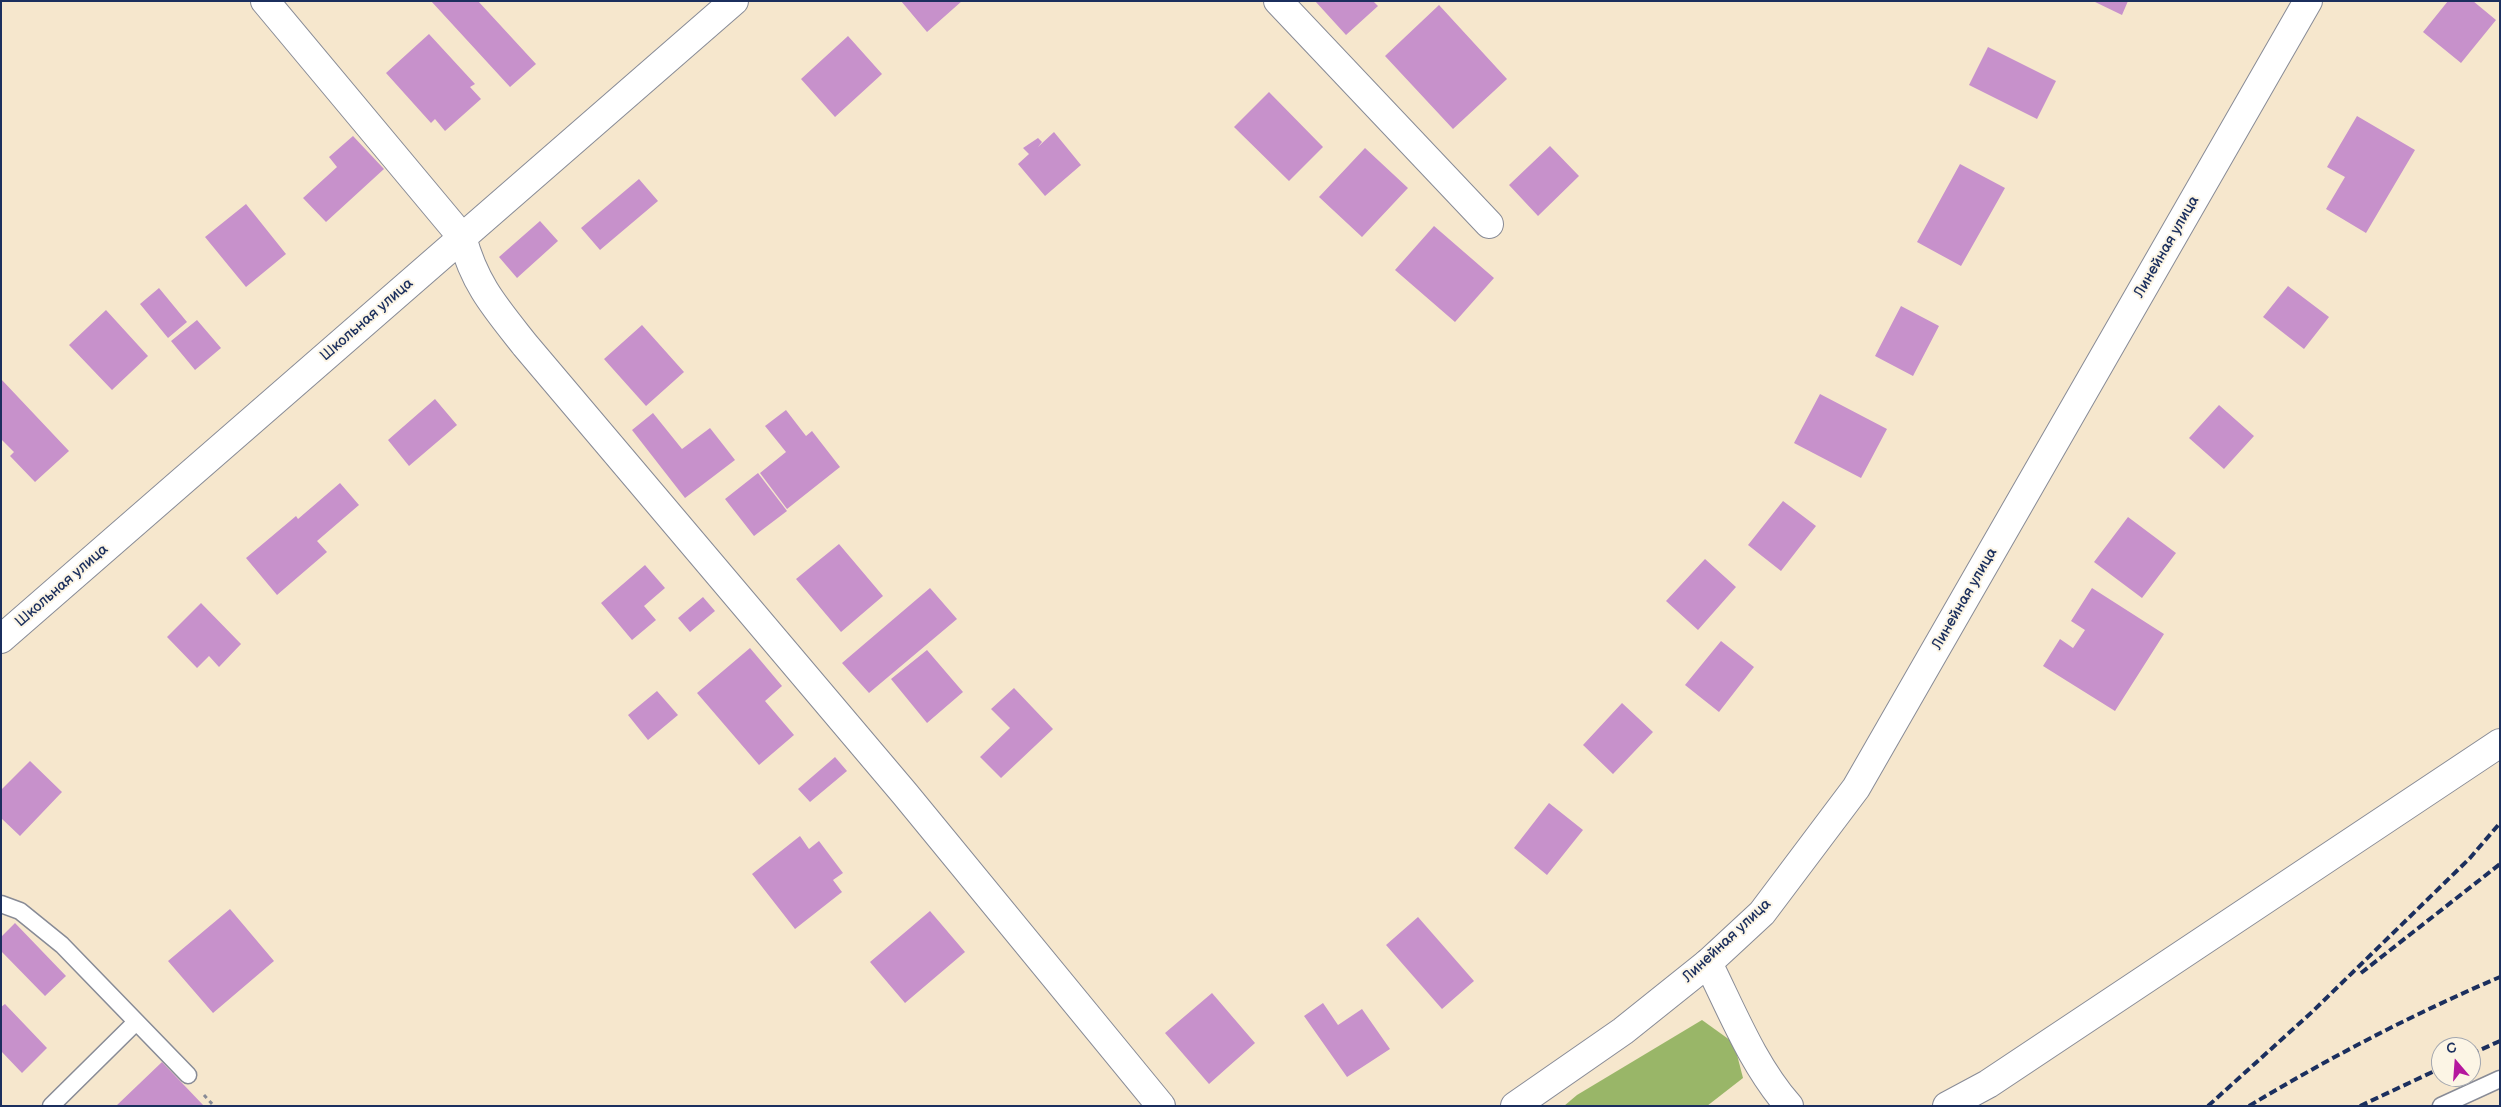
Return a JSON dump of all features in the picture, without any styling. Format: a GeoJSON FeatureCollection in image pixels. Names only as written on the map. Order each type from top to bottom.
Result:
{"type":"FeatureCollection","features":[{"type":"Feature","properties":{"kind":"street"},"geometry":{"type":"LineString","coordinates":[[264,1],[462,237],[468,261],[481,288],[525,345],[905,794],[1161,1106]]}},
{"type":"Feature","properties":{"kind":"street","name":"Школьная улица"},"geometry":{"type":"LineString","coordinates":[[1,639],[734,1]]}},
{"type":"Feature","properties":{"kind":"street"},"geometry":{"type":"LineString","coordinates":[[1278,1],[1489,224]]}},
{"type":"Feature","properties":{"kind":"street","name":"Линейная улица"},"geometry":{"type":"LineString","coordinates":[[1514,1106],[1623,1031],[1708,963],[1762,912],[1856,788],[2308,1]]}},
{"type":"Feature","properties":{"kind":"street"},"geometry":{"type":"LineString","coordinates":[[1947,1106],[1988,1084],[2500,743]]}},
{"type":"Feature","properties":{"kind":"street"},"geometry":{"type":"LineString","coordinates":[[1708,963],[1758,1062],[1773,1088],[1788,1106]]}},
{"type":"Feature","properties":{"kind":"lane"},"geometry":{"type":"LineString","coordinates":[[1,904],[20,911],[62,945],[113,995],[136,1022],[188,1075]]}},
{"type":"Feature","properties":{"kind":"lane"},"geometry":{"type":"LineString","coordinates":[[51,1106],[136,1022]]}},
{"type":"Feature","properties":{"kind":"lane"},"geometry":{"type":"LineString","coordinates":[[2441,1106],[2500,1079]]}},
{"type":"Feature","properties":{"kind":"green space"},"geometry":{"type":"Polygon","coordinates":[[[1702,1020],[1734,1043],[1743,1078],[1707,1106],[1564,1106],[1577,1095],[1702,1020]]]}},
{"type":"Feature","properties":{"kind":"building"},"geometry":{"type":"Polygon","coordinates":[[[431,1],[478,1],[536,64],[510,87],[431,1]]]}},
{"type":"Feature","properties":{"kind":"building"},"geometry":{"type":"Polygon","coordinates":[[[901,1],[962,1],[927,32],[901,1]]]}},
{"type":"Feature","properties":{"kind":"building"},"geometry":{"type":"Polygon","coordinates":[[[1315,1],[1373,1],[1378,6],[1346,35],[1315,1]]]}},
{"type":"Feature","properties":{"kind":"building"},"geometry":{"type":"Polygon","coordinates":[[[2093,1],[2128,1],[2122,15],[2093,1]]]}},
{"type":"Feature","properties":{"kind":"building"},"geometry":{"type":"Polygon","coordinates":[[[2448,1],[2473,1],[2496,20],[2461,63],[2423,32],[2448,1]]]}},
{"type":"Feature","properties":{"kind":"building"},"geometry":{"type":"Polygon","coordinates":[[[1439,5],[1507,79],[1453,129],[1385,56],[1439,5]]]}},
{"type":"Feature","properties":{"kind":"building"},"geometry":{"type":"Polygon","coordinates":[[[429,34],[475,84],[470,87],[481,99],[445,131],[435,119],[431,123],[386,73],[429,34]]]}},
{"type":"Feature","properties":{"kind":"building"},"geometry":{"type":"Polygon","coordinates":[[[848,36],[882,74],[835,117],[801,79],[848,36]]]}},
{"type":"Feature","properties":{"kind":"building"},"geometry":{"type":"Polygon","coordinates":[[[1988,47],[2056,81],[2037,119],[1969,85],[1988,47]]]}},
{"type":"Feature","properties":{"kind":"building"},"geometry":{"type":"Polygon","coordinates":[[[1269,92],[1323,147],[1289,181],[1234,127],[1269,92]]]}},
{"type":"Feature","properties":{"kind":"building"},"geometry":{"type":"Polygon","coordinates":[[[2357,116],[2415,150],[2366,233],[2326,209],[2345,177],[2327,167],[2357,116]]]}},
{"type":"Feature","properties":{"kind":"building"},"geometry":{"type":"Polygon","coordinates":[[[1054,132],[1081,165],[1045,196],[1018,164],[1029,154],[1023,148],[1038,138],[1042,142],[1038,147],[1054,132]]]}},
{"type":"Feature","properties":{"kind":"building"},"geometry":{"type":"Polygon","coordinates":[[[353,136],[384,169],[326,222],[303,198],[337,167],[329,157],[353,136]]]}},
{"type":"Feature","properties":{"kind":"building"},"geometry":{"type":"Polygon","coordinates":[[[1550,146],[1579,176],[1538,216],[1509,185],[1550,146]]]}},
{"type":"Feature","properties":{"kind":"building"},"geometry":{"type":"Polygon","coordinates":[[[1365,148],[1408,188],[1362,237],[1319,197],[1365,148]]]}},
{"type":"Feature","properties":{"kind":"building"},"geometry":{"type":"Polygon","coordinates":[[[1960,164],[2005,188],[1961,266],[1917,242],[1960,164]]]}},
{"type":"Feature","properties":{"kind":"building"},"geometry":{"type":"Polygon","coordinates":[[[639,179],[658,201],[600,250],[581,228],[639,179]]]}},
{"type":"Feature","properties":{"kind":"building"},"geometry":{"type":"Polygon","coordinates":[[[246,204],[286,254],[246,287],[205,237],[246,204]]]}},
{"type":"Feature","properties":{"kind":"building"},"geometry":{"type":"Polygon","coordinates":[[[540,221],[558,241],[517,278],[499,257],[540,221]]]}},
{"type":"Feature","properties":{"kind":"building"},"geometry":{"type":"Polygon","coordinates":[[[1434,226],[1494,278],[1455,322],[1395,270],[1434,226]]]}},
{"type":"Feature","properties":{"kind":"building"},"geometry":{"type":"Polygon","coordinates":[[[2288,286],[2329,317],[2304,349],[2263,317],[2288,286]]]}},
{"type":"Feature","properties":{"kind":"building"},"geometry":{"type":"Polygon","coordinates":[[[159,288],[187,322],[168,338],[140,304],[159,288]]]}},
{"type":"Feature","properties":{"kind":"building"},"geometry":{"type":"Polygon","coordinates":[[[1901,306],[1939,326],[1913,376],[1875,356],[1901,306]]]}},
{"type":"Feature","properties":{"kind":"building"},"geometry":{"type":"Polygon","coordinates":[[[106,310],[148,356],[112,390],[69,345],[106,310]]]}},
{"type":"Feature","properties":{"kind":"building"},"geometry":{"type":"Polygon","coordinates":[[[197,320],[221,348],[195,370],[171,341],[197,320]]]}},
{"type":"Feature","properties":{"kind":"building"},"geometry":{"type":"Polygon","coordinates":[[[642,325],[684,372],[646,406],[604,359],[642,325]]]}},
{"type":"Feature","properties":{"kind":"building"},"geometry":{"type":"Polygon","coordinates":[[[1,379],[69,451],[35,482],[10,456],[14,452],[1,439],[1,379]]]}},
{"type":"Feature","properties":{"kind":"building"},"geometry":{"type":"Polygon","coordinates":[[[1820,394],[1887,429],[1861,478],[1794,443],[1820,394]]]}},
{"type":"Feature","properties":{"kind":"building"},"geometry":{"type":"Polygon","coordinates":[[[435,399],[457,425],[409,466],[388,440],[435,399]]]}},
{"type":"Feature","properties":{"kind":"building"},"geometry":{"type":"Polygon","coordinates":[[[2219,405],[2254,436],[2224,469],[2189,438],[2219,405]]]}},
{"type":"Feature","properties":{"kind":"building"},"geometry":{"type":"Polygon","coordinates":[[[786,410],[806,436],[812,431],[840,467],[787,509],[760,473],[786,452],[765,426],[786,410]]]}},
{"type":"Feature","properties":{"kind":"building"},"geometry":{"type":"Polygon","coordinates":[[[653,413],[682,449],[710,428],[735,460],[685,498],[632,430],[653,413]]]}},
{"type":"Feature","properties":{"kind":"building"},"geometry":{"type":"Polygon","coordinates":[[[758,473],[787,511],[754,536],[725,499],[758,473]]]}},
{"type":"Feature","properties":{"kind":"building"},"geometry":{"type":"Polygon","coordinates":[[[340,483],[359,505],[317,541],[327,552],[277,595],[246,558],[296,516],[298,519],[340,483]]]}},
{"type":"Feature","properties":{"kind":"building"},"geometry":{"type":"Polygon","coordinates":[[[1783,501],[1816,526],[1781,571],[1748,545],[1783,501]]]}},
{"type":"Feature","properties":{"kind":"building"},"geometry":{"type":"Polygon","coordinates":[[[2128,517],[2176,553],[2142,598],[2094,562],[2128,517]]]}},
{"type":"Feature","properties":{"kind":"building"},"geometry":{"type":"Polygon","coordinates":[[[839,544],[883,596],[841,632],[796,579],[839,544]]]}},
{"type":"Feature","properties":{"kind":"building"},"geometry":{"type":"Polygon","coordinates":[[[1705,559],[1736,587],[1698,630],[1666,601],[1705,559]]]}},
{"type":"Feature","properties":{"kind":"building"},"geometry":{"type":"Polygon","coordinates":[[[645,565],[665,588],[644,606],[656,620],[632,640],[601,603],[645,565]]]}},
{"type":"Feature","properties":{"kind":"building"},"geometry":{"type":"Polygon","coordinates":[[[930,588],[957,619],[869,693],[842,663],[930,588]]]}},
{"type":"Feature","properties":{"kind":"building"},"geometry":{"type":"Polygon","coordinates":[[[2092,588],[2164,634],[2115,711],[2043,666],[2060,639],[2073,648],[2085,630],[2071,621],[2092,588]]]}},
{"type":"Feature","properties":{"kind":"building"},"geometry":{"type":"Polygon","coordinates":[[[703,597],[715,611],[690,632],[678,618],[703,597]]]}},
{"type":"Feature","properties":{"kind":"building"},"geometry":{"type":"Polygon","coordinates":[[[201,603],[241,644],[219,667],[209,656],[197,668],[167,637],[201,603]]]}},
{"type":"Feature","properties":{"kind":"building"},"geometry":{"type":"Polygon","coordinates":[[[1721,641],[1754,667],[1719,712],[1685,685],[1721,641]]]}},
{"type":"Feature","properties":{"kind":"building"},"geometry":{"type":"Polygon","coordinates":[[[750,648],[782,686],[765,701],[794,735],[759,765],[697,693],[750,648]]]}},
{"type":"Feature","properties":{"kind":"building"},"geometry":{"type":"Polygon","coordinates":[[[927,650],[963,692],[927,723],[891,679],[927,650]]]}},
{"type":"Feature","properties":{"kind":"building"},"geometry":{"type":"Polygon","coordinates":[[[1014,688],[1053,729],[1001,778],[980,757],[1010,728],[991,709],[1014,688]]]}},
{"type":"Feature","properties":{"kind":"building"},"geometry":{"type":"Polygon","coordinates":[[[657,691],[678,715],[648,740],[628,715],[657,691]]]}},
{"type":"Feature","properties":{"kind":"building"},"geometry":{"type":"Polygon","coordinates":[[[1622,703],[1653,732],[1613,774],[1583,745],[1622,703]]]}},
{"type":"Feature","properties":{"kind":"building"},"geometry":{"type":"Polygon","coordinates":[[[835,757],[847,771],[810,802],[798,789],[835,757]]]}},
{"type":"Feature","properties":{"kind":"building"},"geometry":{"type":"Polygon","coordinates":[[[30,761],[62,792],[20,836],[1,818],[1,790],[30,761]]]}},
{"type":"Feature","properties":{"kind":"building"},"geometry":{"type":"Polygon","coordinates":[[[1549,803],[1583,830],[1547,875],[1514,848],[1549,803]]]}},
{"type":"Feature","properties":{"kind":"building"},"geometry":{"type":"Polygon","coordinates":[[[800,836],[809,849],[819,841],[843,873],[833,880],[842,892],[795,929],[752,874],[800,836]]]}},
{"type":"Feature","properties":{"kind":"building"},"geometry":{"type":"Polygon","coordinates":[[[230,909],[274,961],[213,1013],[168,961],[230,909]]]}},
{"type":"Feature","properties":{"kind":"building"},"geometry":{"type":"Polygon","coordinates":[[[930,911],[965,952],[905,1003],[870,962],[930,911]]]}},
{"type":"Feature","properties":{"kind":"building"},"geometry":{"type":"Polygon","coordinates":[[[1418,917],[1474,981],[1442,1009],[1386,945],[1418,917]]]}},
{"type":"Feature","properties":{"kind":"building"},"geometry":{"type":"Polygon","coordinates":[[[15,923],[66,976],[45,996],[1,951],[1,937],[15,923]]]}},
{"type":"Feature","properties":{"kind":"building"},"geometry":{"type":"Polygon","coordinates":[[[1212,993],[1255,1043],[1209,1084],[1165,1033],[1212,993]]]}},
{"type":"Feature","properties":{"kind":"building"},"geometry":{"type":"Polygon","coordinates":[[[1323,1003],[1338,1025],[1362,1009],[1390,1049],[1347,1077],[1304,1016],[1323,1003]]]}},
{"type":"Feature","properties":{"kind":"building"},"geometry":{"type":"Polygon","coordinates":[[[5,1004],[47,1048],[22,1073],[1,1051],[1,1007],[5,1004]]]}},
{"type":"Feature","properties":{"kind":"building"},"geometry":{"type":"Polygon","coordinates":[[[162,1062],[204,1106],[116,1106],[162,1062]]]}},
{"type":"Feature","properties":{"kind":"railway"},"geometry":{"type":"LineString","coordinates":[[2208,1106],[2312,1012],[2470,858],[2500,823]]}},
{"type":"Feature","properties":{"kind":"railway"},"geometry":{"type":"LineString","coordinates":[[2361,973],[2500,864]]}},
{"type":"Feature","properties":{"kind":"railway"},"geometry":{"type":"LineString","coordinates":[[2249,1106],[2372,1037],[2500,977]]}},
{"type":"Feature","properties":{"kind":"railway"},"geometry":{"type":"LineString","coordinates":[[2481,1050],[2500,1041]]}},
{"type":"Feature","properties":{"kind":"railway"},"geometry":{"type":"LineString","coordinates":[[2360,1106],[2431,1073]]}}]}
